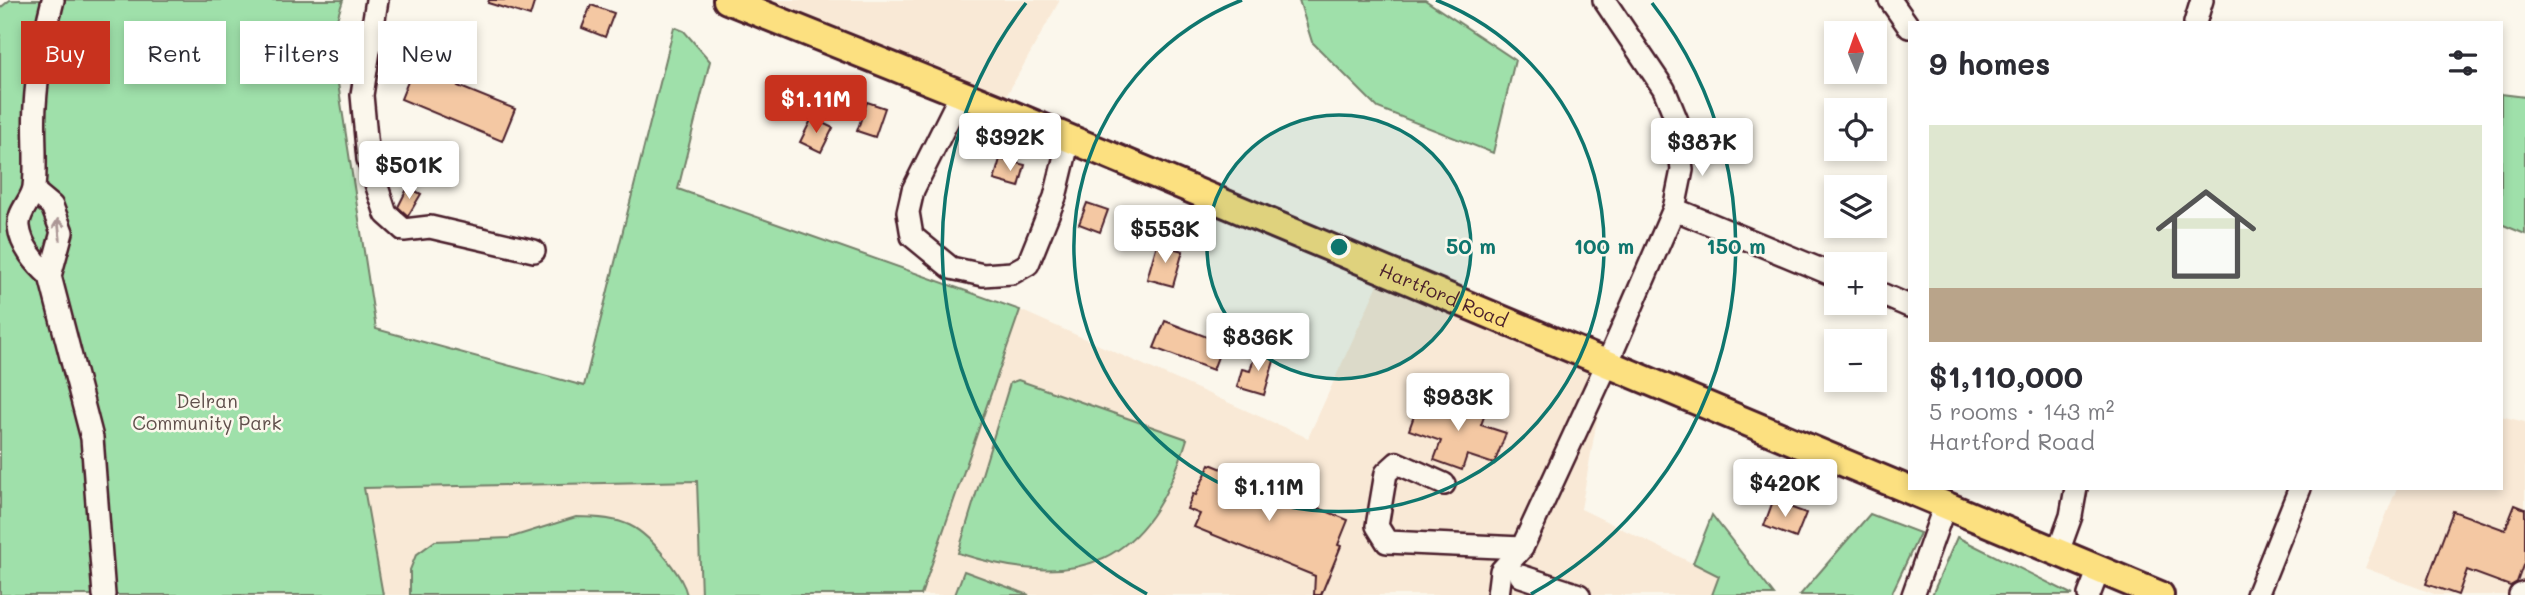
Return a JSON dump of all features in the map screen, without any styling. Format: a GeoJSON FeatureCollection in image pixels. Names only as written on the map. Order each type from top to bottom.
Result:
{"type":"FeatureCollection","features":[{"type":"Feature","properties":{"kind":"main road","name":"Hartford Road"},"geometry":{"type":"LineString","coordinates":[[727,0],[961,94],[1908,490]]}},
{"type":"Feature","properties":{"kind":"main road","name":"Hartford Road"},"geometry":{"type":"LineString","coordinates":[[1909,490],[2160,595]]}},
{"type":"Feature","properties":{"kind":"street"},"geometry":{"type":"LineString","coordinates":[[50,276],[38,266],[22,239],[18,225],[34,191],[34,109],[38,65],[53,0]]}},
{"type":"Feature","properties":{"kind":"street"},"geometry":{"type":"LineString","coordinates":[[377,0],[362,95],[368,159],[386,214],[404,230],[430,227],[534,251]]}},
{"type":"Feature","properties":{"kind":"street"},"geometry":{"type":"LineString","coordinates":[[1498,595],[1501,571],[1522,548],[1607,364],[1674,209],[1682,170],[1677,121],[1664,89],[1604,0]]}},
{"type":"Feature","properties":{"kind":"street"},"geometry":{"type":"LineString","coordinates":[[1890,0],[1908,26]]}},
{"type":"Feature","properties":{"kind":"street"},"geometry":{"type":"LineString","coordinates":[[2196,21],[2202,0]]}},
{"type":"Feature","properties":{"kind":"street"},"geometry":{"type":"LineString","coordinates":[[961,94],[913,190],[908,212],[912,236],[951,268],[983,275],[1012,273],[1028,264],[1055,197],[1069,139]]}},
{"type":"Feature","properties":{"kind":"street"},"geometry":{"type":"LineString","coordinates":[[34,191],[52,206],[62,232],[50,276],[92,438],[104,595]]}},
{"type":"Feature","properties":{"kind":"street"},"geometry":{"type":"LineString","coordinates":[[1674,209],[1824,270]]}},
{"type":"Feature","properties":{"kind":"street"},"geometry":{"type":"LineString","coordinates":[[1887,297],[1908,306]]}},
{"type":"Feature","properties":{"kind":"street"},"geometry":{"type":"LineString","coordinates":[[1444,484],[1397,463],[1387,473],[1377,526],[1387,542],[1522,548]]}},
{"type":"Feature","properties":{"kind":"street"},"geometry":{"type":"LineString","coordinates":[[2058,552],[2071,516],[2076,490]]}},
{"type":"Feature","properties":{"kind":"street"},"geometry":{"type":"LineString","coordinates":[[2257,595],[2299,490]]}},
{"type":"Feature","properties":{"kind":"street"},"geometry":{"type":"LineString","coordinates":[[1913,595],[1945,505]]}},
{"type":"Feature","properties":{"kind":"street"},"geometry":{"type":"LineString","coordinates":[[1522,548],[1519,585],[1579,595]]}},
{"type":"Feature","properties":{"kind":"street"},"geometry":{"type":"LineString","coordinates":[[2089,595],[2099,569]]}},
{"type":"Feature","properties":{"kind":"street"},"geometry":{"type":"LineString","coordinates":[[2520,595],[2525,593]]}},
{"type":"Feature","properties":{"kind":"shaded area"},"geometry":{"type":"Polygon","coordinates":[[[727,0],[1060,0],[999,109],[727,0]]]}},
{"type":"Feature","properties":{"kind":"shaded area"},"geometry":{"type":"Polygon","coordinates":[[[1384,271],[1607,364],[1581,509],[1719,576],[1712,595],[911,595],[1020,310],[1308,438],[1384,271]]]}},
{"type":"Feature","properties":{"kind":"shaded area"},"geometry":{"type":"Polygon","coordinates":[[[2503,416],[2525,422],[2525,595],[2437,595],[2365,568],[2396,490],[2503,490],[2503,416]]]}},
{"type":"Feature","properties":{"kind":"shaded area"},"geometry":{"type":"Polygon","coordinates":[[[698,481],[701,595],[373,595],[364,488],[698,481]]]}},
{"type":"Feature","properties":{"kind":"green space","name":"Delran Community Park"},"geometry":{"type":"Polygon","coordinates":[[[10,0],[343,0],[336,21],[240,21],[240,84],[338,84],[376,329],[584,386],[674,27],[684,31],[710,61],[678,189],[1020,310],[921,595],[701,595],[697,481],[364,488],[383,595],[0,595],[0,8],[10,0]]]}},
{"type":"Feature","properties":{"kind":"green space"},"geometry":{"type":"Polygon","coordinates":[[[1299,0],[1425,0],[1515,60],[1493,153],[1378,108],[1312,42],[1299,0]]]}},
{"type":"Feature","properties":{"kind":"green space"},"geometry":{"type":"Polygon","coordinates":[[[2503,94],[2525,97],[2525,234],[2503,225],[2503,94]]]}},
{"type":"Feature","properties":{"kind":"green space"},"geometry":{"type":"Polygon","coordinates":[[[1018,380],[1187,439],[1171,482],[1152,515],[1130,541],[1104,558],[1074,567],[1040,569],[1001,564],[958,553],[1010,383],[1018,380]]]}},
{"type":"Feature","properties":{"kind":"green space"},"geometry":{"type":"Polygon","coordinates":[[[1870,514],[1920,533],[1891,595],[1800,595],[1870,514]]]}},
{"type":"Feature","properties":{"kind":"green space"},"geometry":{"type":"Polygon","coordinates":[[[1712,515],[1774,595],[1712,595],[1719,576],[1693,563],[1712,515]]]}},
{"type":"Feature","properties":{"kind":"green space"},"geometry":{"type":"Polygon","coordinates":[[[576,517],[619,521],[639,531],[669,562],[682,581],[687,595],[410,595],[410,570],[416,555],[435,541],[509,538],[576,517]]]}},
{"type":"Feature","properties":{"kind":"green space"},"geometry":{"type":"Polygon","coordinates":[[[1957,537],[2073,595],[1932,595],[1957,537]]]}},
{"type":"Feature","properties":{"kind":"green space"},"geometry":{"type":"Polygon","coordinates":[[[964,571],[1029,595],[955,595],[964,571]]]}},
{"type":"Feature","properties":{"kind":"building"},"geometry":{"type":"Polygon","coordinates":[[[489,0],[535,0],[530,16],[488,3],[489,0]]]}},
{"type":"Feature","properties":{"kind":"building"},"geometry":{"type":"Polygon","coordinates":[[[591,5],[614,13],[605,37],[582,28],[591,5]]]}},
{"type":"Feature","properties":{"kind":"building"},"geometry":{"type":"Polygon","coordinates":[[[407,84],[459,84],[458,86],[515,109],[502,141],[401,99],[407,84]]]}},
{"type":"Feature","properties":{"kind":"building"},"geometry":{"type":"Polygon","coordinates":[[[867,102],[885,108],[875,137],[857,131],[867,102]]]}},
{"type":"Feature","properties":{"kind":"building"},"geometry":{"type":"Polygon","coordinates":[[[812,118],[833,128],[821,152],[800,142],[812,118]]]}},
{"type":"Feature","properties":{"kind":"building"},"geometry":{"type":"Polygon","coordinates":[[[1000,159],[1025,165],[1019,187],[994,180],[1000,159]]]}},
{"type":"Feature","properties":{"kind":"building"},"geometry":{"type":"Polygon","coordinates":[[[408,187],[421,194],[408,216],[398,207],[408,187]]]}},
{"type":"Feature","properties":{"kind":"building"},"geometry":{"type":"Polygon","coordinates":[[[1087,203],[1108,210],[1100,232],[1079,224],[1087,203]]]}},
{"type":"Feature","properties":{"kind":"building"},"geometry":{"type":"Polygon","coordinates":[[[1157,244],[1183,251],[1173,286],[1147,279],[1157,244]]]}},
{"type":"Feature","properties":{"kind":"building"},"geometry":{"type":"Polygon","coordinates":[[[1165,321],[1223,343],[1213,370],[1154,348],[1165,321]]]}},
{"type":"Feature","properties":{"kind":"building"},"geometry":{"type":"Polygon","coordinates":[[[1257,348],[1276,354],[1264,395],[1237,387],[1242,369],[1250,371],[1257,348]]]}},
{"type":"Feature","properties":{"kind":"building"},"geometry":{"type":"Polygon","coordinates":[[[1420,399],[1454,411],[1458,401],[1486,411],[1481,425],[1506,433],[1494,464],[1467,455],[1462,470],[1434,460],[1441,441],[1409,430],[1420,399]]]}},
{"type":"Feature","properties":{"kind":"building"},"geometry":{"type":"Polygon","coordinates":[[[1210,464],[1348,520],[1338,545],[1341,546],[1321,595],[1314,595],[1315,576],[1194,527],[1200,514],[1187,509],[1210,464]]]}},
{"type":"Feature","properties":{"kind":"building"},"geometry":{"type":"Polygon","coordinates":[[[1773,501],[1806,513],[1796,538],[1764,526],[1773,501]]]}},
{"type":"Feature","properties":{"kind":"building"},"geometry":{"type":"Polygon","coordinates":[[[2515,505],[2525,509],[2525,560],[2517,582],[2510,586],[2467,570],[2458,595],[2426,584],[2453,511],[2505,530],[2515,505]]]}}]}
